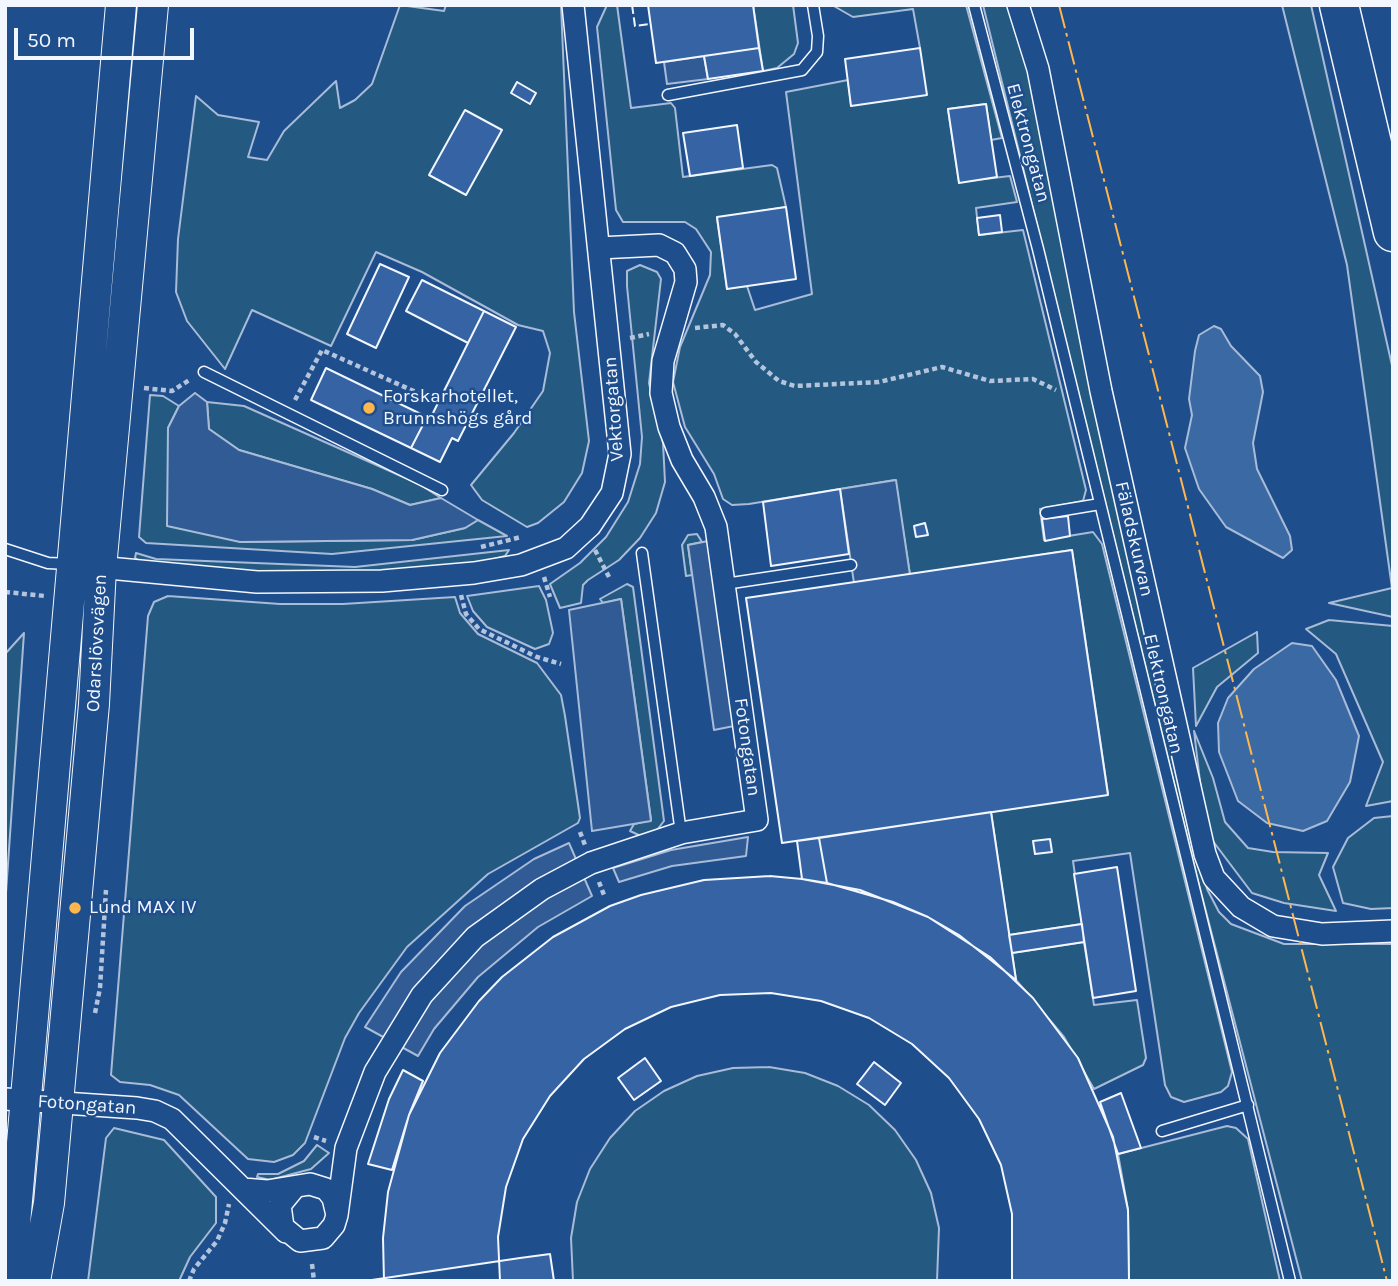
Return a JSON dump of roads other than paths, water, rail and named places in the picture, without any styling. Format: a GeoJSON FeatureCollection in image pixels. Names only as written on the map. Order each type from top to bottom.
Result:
{"type":"FeatureCollection","features":[{"type":"Feature","properties":{"kind":"highway"},"geometry":{"type":"LineString","coordinates":[[1339,5],[1393,232]]}},
{"type":"Feature","properties":{"kind":"main road","name":"Odarslövsvägen"},"geometry":{"type":"LineString","coordinates":[[10,1281],[30,1101],[71,564],[121,5]]}},
{"type":"Feature","properties":{"kind":"main road","name":"Odarslövsvägen"},"geometry":{"type":"LineString","coordinates":[[35,1281],[49,1203],[30,1101],[94,704],[101,568],[153,5]]}},
{"type":"Feature","properties":{"kind":"street","name":"Vektorgatan"},"geometry":{"type":"LineString","coordinates":[[71,564],[257,582],[383,581],[486,571],[530,562],[566,548],[599,516],[612,492],[619,467],[619,425],[573,5]]}},
{"type":"Feature","properties":{"kind":"street","name":"Fäladskurvan"},"geometry":{"type":"LineString","coordinates":[[1018,5],[1038,69],[1101,391],[1205,854],[1214,878],[1241,907],[1273,926],[1322,934],[1393,931]]}},
{"type":"Feature","properties":{"kind":"street","name":"Fotongatan"},"geometry":{"type":"LineString","coordinates":[[337,1215],[346,1148],[375,1072],[406,1017],[453,958],[475,937],[517,905],[571,873],[625,850],[681,833],[757,820],[716,527],[704,497],[682,460],[663,405],[661,370],[686,282],[682,261],[659,245],[599,248]]}},
{"type":"Feature","properties":{"kind":"street","name":"Fotongatan"},"geometry":{"type":"LineString","coordinates":[[30,1101],[137,1108],[172,1119],[236,1195],[286,1232]]}},
{"type":"Feature","properties":{"kind":"street","name":"Fotongatan"},"geometry":{"type":"LineString","coordinates":[[299,1186],[330,1166],[346,1148]]}},
{"type":"Feature","properties":{"kind":"street"},"geometry":{"type":"LineString","coordinates":[[236,1195],[299,1186],[326,1189],[336,1203],[337,1215],[331,1230],[317,1240],[300,1241],[286,1232],[279,1216],[280,1205],[299,1186]]}},
{"type":"Feature","properties":{"kind":"lane"},"geometry":{"type":"LineString","coordinates":[[668,94],[802,70],[817,52],[818,36],[813,5]]}},
{"type":"Feature","properties":{"kind":"lane","name":"Elektrongatan"},"geometry":{"type":"LineString","coordinates":[[974,5],[1100,504],[1290,1281]]}},
{"type":"Feature","properties":{"kind":"lane"},"geometry":{"type":"LineString","coordinates":[[204,372],[442,490]]}},
{"type":"Feature","properties":{"kind":"lane"},"geometry":{"type":"LineString","coordinates":[[1046,513],[1100,504]]}},
{"type":"Feature","properties":{"kind":"lane"},"geometry":{"type":"LineString","coordinates":[[5,549],[48,563],[71,564]]}},
{"type":"Feature","properties":{"kind":"lane"},"geometry":{"type":"LineString","coordinates":[[642,553],[681,833]]}},
{"type":"Feature","properties":{"kind":"lane"},"geometry":{"type":"LineString","coordinates":[[725,584],[851,565]]}},
{"type":"Feature","properties":{"kind":"lane"},"geometry":{"type":"LineString","coordinates":[[1162,1131],[1248,1105]]}},
{"type":"Feature","properties":{"kind":"place","name":"Forskarhotellet, Brunnshögs gård"},"geometry":{"type":"Point","coordinates":[369,408]}},
{"type":"Feature","properties":{"kind":"place","name":"Lund MAX IV"},"geometry":{"type":"Point","coordinates":[75,908]}}]}
